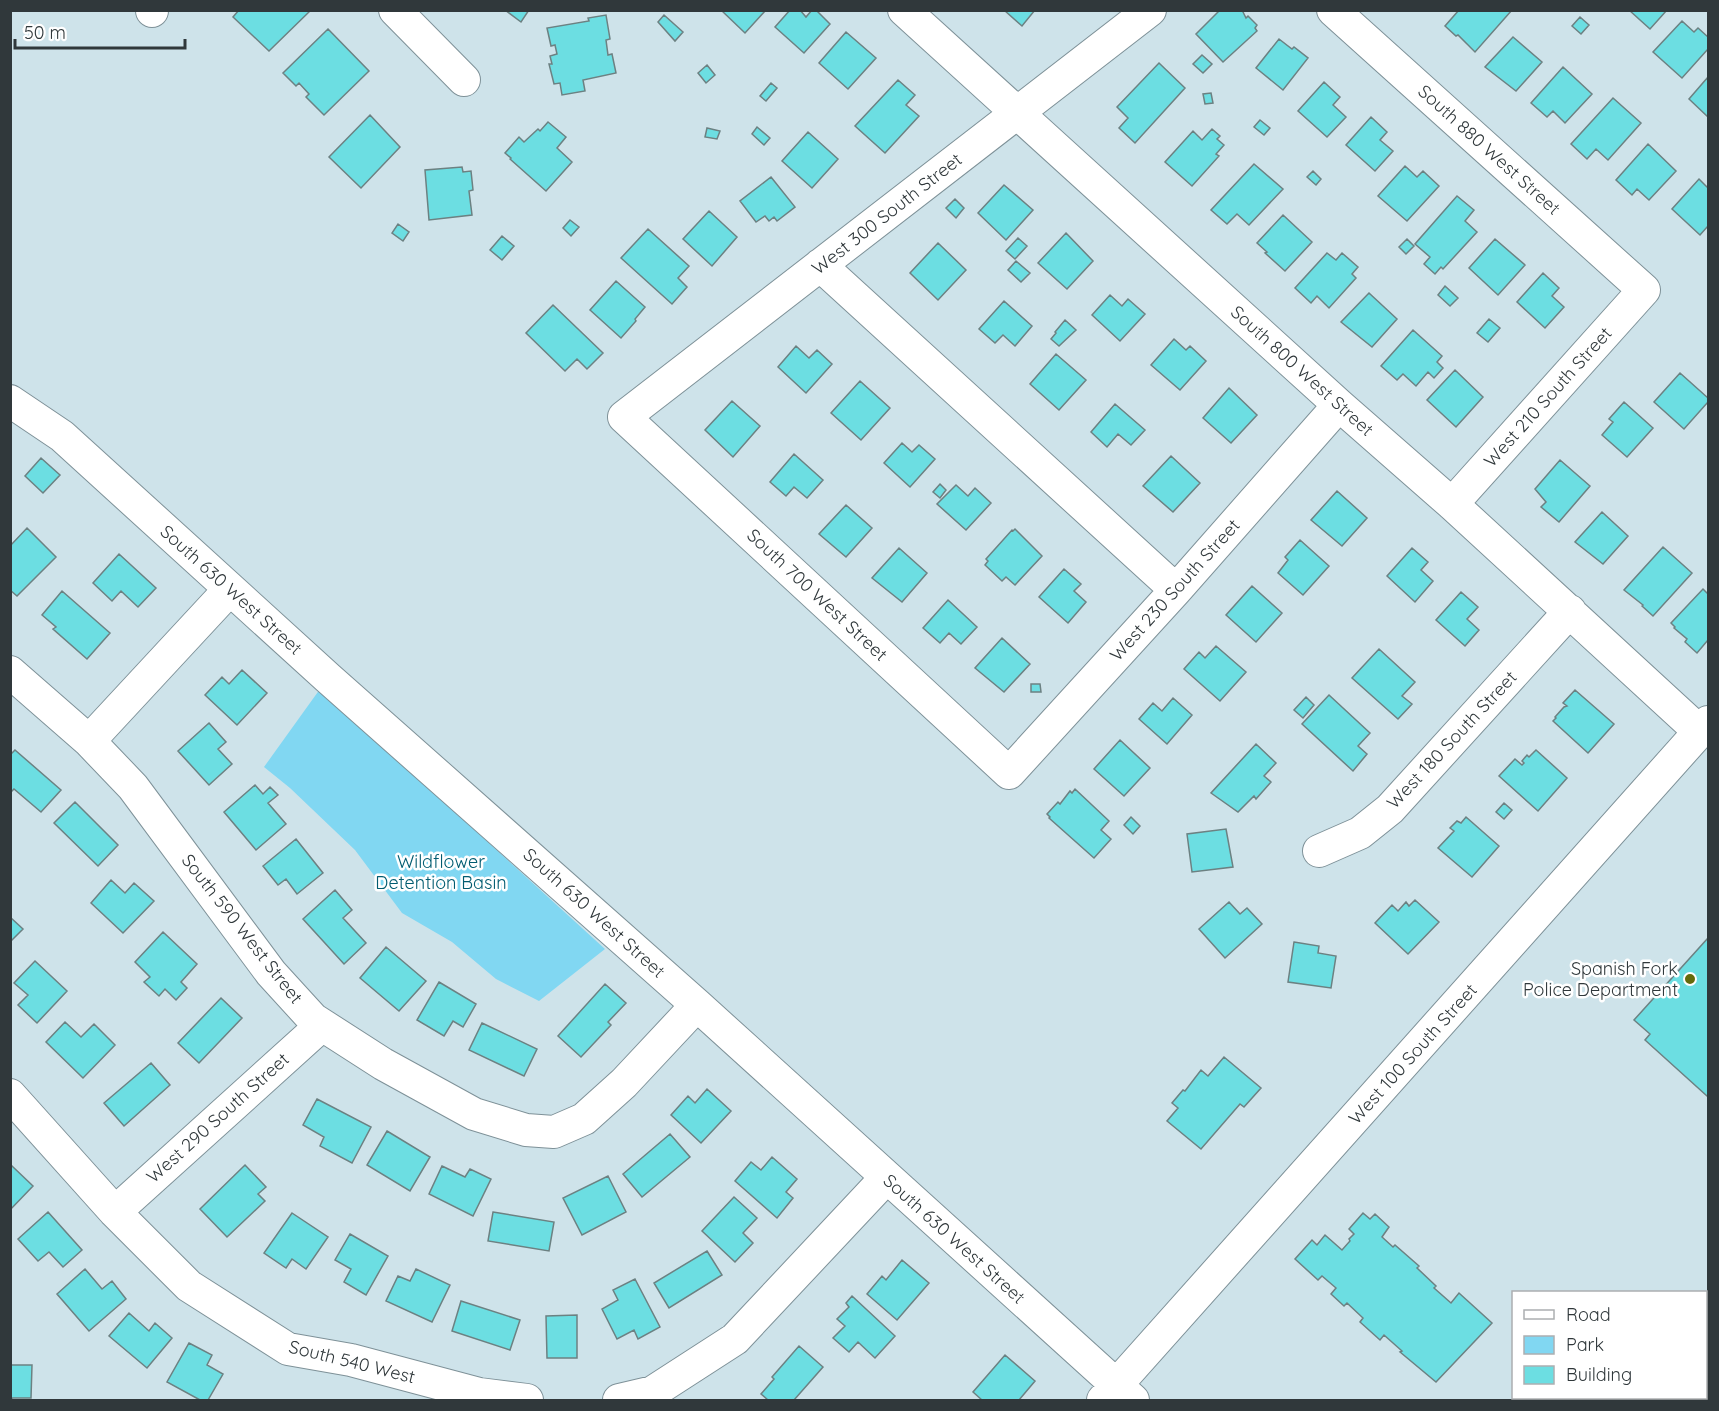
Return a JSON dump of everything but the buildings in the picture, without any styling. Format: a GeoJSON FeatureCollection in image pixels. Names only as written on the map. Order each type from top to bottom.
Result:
{"type":"FeatureCollection","features":[{"type":"Feature","properties":{"kind":"street"},"geometry":{"type":"LineString","coordinates":[[395,10],[464,80]]}},
{"type":"Feature","properties":{"kind":"street","name":"South 800 West Street"},"geometry":{"type":"LineString","coordinates":[[904,10],[1339,405],[1704,727]]}},
{"type":"Feature","properties":{"kind":"street","name":"West 300 South Street"},"geometry":{"type":"LineString","coordinates":[[624,417],[1150,10]]}},
{"type":"Feature","properties":{"kind":"street","name":"South 880 West Street"},"geometry":{"type":"LineString","coordinates":[[1333,10],[1644,290]]}},
{"type":"Feature","properties":{"kind":"street"},"geometry":{"type":"LineString","coordinates":[[820,265],[1176,590]]}},
{"type":"Feature","properties":{"kind":"street","name":"West 210 South Street"},"geometry":{"type":"LineString","coordinates":[[1452,504],[1644,290]]}},
{"type":"Feature","properties":{"kind":"street","name":"South 630 West Street"},"geometry":{"type":"LineString","coordinates":[[10,401],[62,435],[328,678],[697,1005],[886,1178],[1117,1396]]}},
{"type":"Feature","properties":{"kind":"street","name":"West 230 South Street"},"geometry":{"type":"LineString","coordinates":[[1009,773],[1176,590],[1339,405]]}},
{"type":"Feature","properties":{"kind":"street","name":"South 700 West Street"},"geometry":{"type":"LineString","coordinates":[[624,417],[1009,773]]}},
{"type":"Feature","properties":{"kind":"street"},"geometry":{"type":"LineString","coordinates":[[88,741],[230,588]]}},
{"type":"Feature","properties":{"kind":"street","name":"West 180 South Street"},"geometry":{"type":"LineString","coordinates":[[1319,851],[1360,833],[1390,809],[1570,611]]}},
{"type":"Feature","properties":{"kind":"street","name":"South 590 West Street"},"geometry":{"type":"LineString","coordinates":[[10,672],[88,741],[133,787],[271,972],[313,1019],[383,1064],[474,1114],[526,1130],[554,1132],[584,1119],[624,1083],[697,1005]]}},
{"type":"Feature","properties":{"kind":"street","name":"West 100 South Street"},"geometry":{"type":"LineString","coordinates":[[1117,1396],[1704,727]]}},
{"type":"Feature","properties":{"kind":"street","name":"West 290 South Street"},"geometry":{"type":"LineString","coordinates":[[114,1212],[322,1025]]}},
{"type":"Feature","properties":{"kind":"street","name":"South 540 West"},"geometry":{"type":"LineString","coordinates":[[10,1095],[114,1212],[189,1286],[288,1349],[351,1360],[479,1394],[527,1401]]}},
{"type":"Feature","properties":{"kind":"street"},"geometry":{"type":"LineString","coordinates":[[619,1401],[653,1392],[735,1339],[886,1178]]}},
{"type":"Feature","properties":{"kind":"green space","name":"Wildflower Detention Basin"},"geometry":{"type":"Polygon","coordinates":[[[320,689],[605,949],[539,1001],[496,979],[452,942],[402,913],[355,850],[290,788],[264,767],[320,689]]]}},
{"type":"Feature","properties":{"kind":"place","name":"Spanish Fork Police Department"},"geometry":{"type":"Point","coordinates":[1690,979]}}]}
